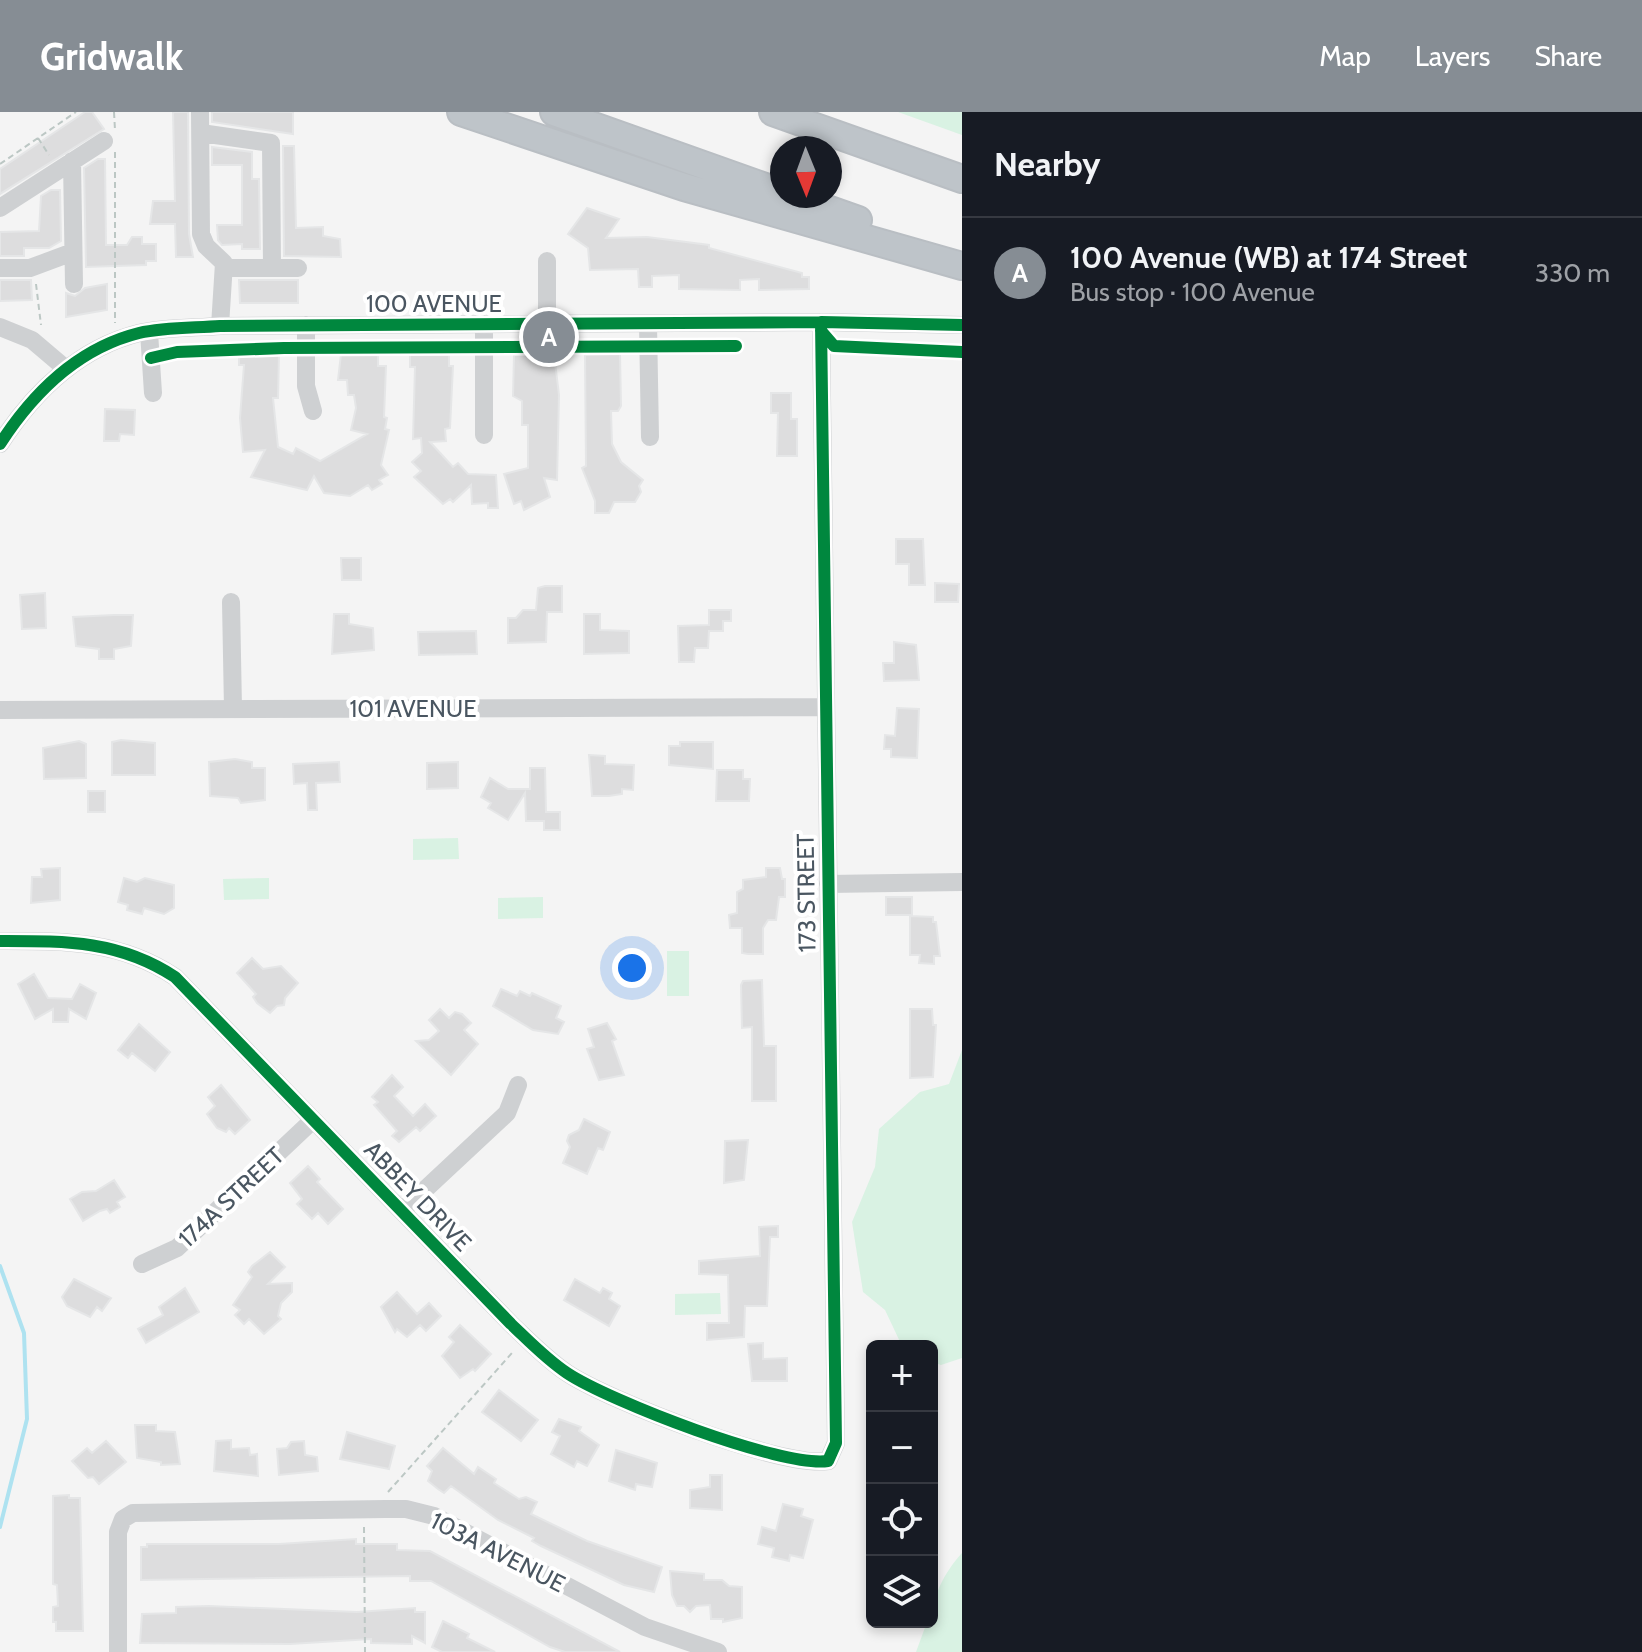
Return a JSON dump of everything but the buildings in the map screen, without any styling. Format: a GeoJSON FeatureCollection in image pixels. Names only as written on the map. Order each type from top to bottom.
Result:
{"type":"FeatureCollection","features":[{"type":"Feature","properties":{"kind":"highway"},"geometry":{"type":"LineString","coordinates":[[461,112],[684,187],[962,266]]}},
{"type":"Feature","properties":{"kind":"highway"},"geometry":{"type":"LineString","coordinates":[[554,112],[770,189]]}},
{"type":"Feature","properties":{"kind":"highway"},"geometry":{"type":"LineString","coordinates":[[773,112],[962,179]]}},
{"type":"Feature","properties":{"kind":"highway"},"geometry":{"type":"LineString","coordinates":[[800,112],[900,157]]}},
{"type":"Feature","properties":{"kind":"highway"},"geometry":{"type":"LineString","coordinates":[[824,208],[962,257]]}},
{"type":"Feature","properties":{"kind":"street"},"geometry":{"type":"LineString","coordinates":[[200,112],[201,234],[225,268],[220,326]]}},
{"type":"Feature","properties":{"kind":"street"},"geometry":{"type":"LineString","coordinates":[[201,133],[271,143],[272,268]]}},
{"type":"Feature","properties":{"kind":"street"},"geometry":{"type":"LineString","coordinates":[[0,208],[111,138]]}},
{"type":"Feature","properties":{"kind":"street"},"geometry":{"type":"LineString","coordinates":[[66,165],[74,284]]}},
{"type":"Feature","properties":{"kind":"street"},"geometry":{"type":"LineString","coordinates":[[0,268],[34,267],[73,252]]}},
{"type":"Feature","properties":{"kind":"street"},"geometry":{"type":"LineString","coordinates":[[547,261],[547,324]]}},
{"type":"Feature","properties":{"kind":"street"},"geometry":{"type":"LineString","coordinates":[[225,268],[298,268]]}},
{"type":"Feature","properties":{"kind":"street","name":"100 AVENUE"},"geometry":{"type":"LineString","coordinates":[[65,368],[101,348],[149,332],[220,326],[821,322],[962,325]]}},
{"type":"Feature","properties":{"kind":"street","name":"173 STREET"},"geometry":{"type":"LineString","coordinates":[[821,322],[836,1443],[828,1461]]}},
{"type":"Feature","properties":{"kind":"street"},"geometry":{"type":"LineString","coordinates":[[484,324],[484,435]]}},
{"type":"Feature","properties":{"kind":"street"},"geometry":{"type":"LineString","coordinates":[[648,324],[650,437]]}},
{"type":"Feature","properties":{"kind":"street"},"geometry":{"type":"LineString","coordinates":[[306,325],[306,386],[313,411]]}},
{"type":"Feature","properties":{"kind":"street"},"geometry":{"type":"LineString","coordinates":[[0,327],[32,340],[65,368],[0,444]]}},
{"type":"Feature","properties":{"kind":"street"},"geometry":{"type":"LineString","coordinates":[[149,332],[153,393]]}},
{"type":"Feature","properties":{"kind":"street"},"geometry":{"type":"LineString","coordinates":[[231,602],[233,709]]}},
{"type":"Feature","properties":{"kind":"street","name":"101 AVENUE"},"geometry":{"type":"LineString","coordinates":[[0,710],[825,707]]}},
{"type":"Feature","properties":{"kind":"street"},"geometry":{"type":"LineString","coordinates":[[828,884],[962,882]]}},
{"type":"Feature","properties":{"kind":"street","name":"ABBEY DRIVE"},"geometry":{"type":"LineString","coordinates":[[0,941],[93,943],[157,965],[191,992],[538,1350],[584,1384],[645,1412],[795,1461],[828,1461]]}},
{"type":"Feature","properties":{"kind":"street"},"geometry":{"type":"LineString","coordinates":[[402,1211],[507,1113],[518,1085]]}},
{"type":"Feature","properties":{"kind":"street","name":"174A STREET"},"geometry":{"type":"LineString","coordinates":[[142,1264],[177,1248],[313,1120]]}},
{"type":"Feature","properties":{"kind":"street","name":"103A AVENUE"},"geometry":{"type":"LineString","coordinates":[[118,1652],[118,1532],[123,1519],[133,1513],[406,1509],[434,1516],[645,1627],[718,1652]]}},
{"type":"Feature","properties":{"kind":"path"},"geometry":{"type":"LineString","coordinates":[[0,164],[76,112]]}},
{"type":"Feature","properties":{"kind":"path"},"geometry":{"type":"LineString","coordinates":[[114,112],[111,138],[115,323]]}},
{"type":"Feature","properties":{"kind":"path"},"geometry":{"type":"LineString","coordinates":[[38,138],[66,165]]}},
{"type":"Feature","properties":{"kind":"path"},"geometry":{"type":"LineString","coordinates":[[34,267],[41,327]]}},
{"type":"Feature","properties":{"kind":"path"},"geometry":{"type":"LineString","coordinates":[[385,1498],[512,1353]]}},
{"type":"Feature","properties":{"kind":"path"},"geometry":{"type":"LineString","coordinates":[[364,1525],[365,1652]]}},
{"type":"Feature","properties":{"kind":"green space"},"geometry":{"type":"Polygon","coordinates":[[[898,112],[962,112],[962,135],[898,112]]]}},
{"type":"Feature","properties":{"kind":"green space"},"geometry":{"type":"Polygon","coordinates":[[[458,838],[459,859],[413,860],[413,839],[458,838]]]}},
{"type":"Feature","properties":{"kind":"green space"},"geometry":{"type":"Polygon","coordinates":[[[269,878],[269,899],[224,900],[223,879],[269,878]]]}},
{"type":"Feature","properties":{"kind":"green space"},"geometry":{"type":"Polygon","coordinates":[[[543,897],[543,918],[498,919],[498,898],[543,897]]]}},
{"type":"Feature","properties":{"kind":"green space"},"geometry":{"type":"Polygon","coordinates":[[[667,951],[689,951],[689,996],[667,996],[667,951]]]}},
{"type":"Feature","properties":{"kind":"green space"},"geometry":{"type":"Polygon","coordinates":[[[962,1050],[962,1358],[941,1365],[938,1364],[938,1340],[899,1340],[885,1310],[863,1292],[852,1222],[875,1167],[879,1129],[920,1092],[949,1084],[962,1050]]]}},
{"type":"Feature","properties":{"kind":"green space"},"geometry":{"type":"Polygon","coordinates":[[[720,1293],[721,1314],[675,1315],[675,1294],[720,1293]]]}},
{"type":"Feature","properties":{"kind":"green space"},"geometry":{"type":"Polygon","coordinates":[[[962,1553],[962,1652],[916,1652],[925,1628],[938,1628],[938,1592],[962,1553]]]}},
{"type":"Feature","properties":{"kind":"waterway"},"geometry":{"type":"LineString","coordinates":[[0,1266],[24,1333],[27,1419],[0,1527]]}},
{"type":"Feature","properties":{"kind":"cycle path"},"geometry":{"type":"LineString","coordinates":[[0,444],[27,407],[77,361],[117,340],[159,330],[220,326],[821,322],[962,325]]}},
{"type":"Feature","properties":{"kind":"cycle path"},"geometry":{"type":"LineString","coordinates":[[0,941],[46,941],[112,949],[154,965],[175,977],[511,1324],[567,1373],[619,1400],[736,1444],[805,1460],[828,1461],[836,1443],[821,322]]}},
{"type":"Feature","properties":{"kind":"cycle path"},"geometry":{"type":"LineString","coordinates":[[821,331],[834,346],[962,352]]}},
{"type":"Feature","properties":{"kind":"cycle path"},"geometry":{"type":"LineString","coordinates":[[151,358],[177,352],[284,348],[736,346]]}},
{"type":"Feature","properties":{"kind":"place","name":"100 Avenue (WB) at 174 Street"},"geometry":{"type":"Point","coordinates":[549,337]}}]}
